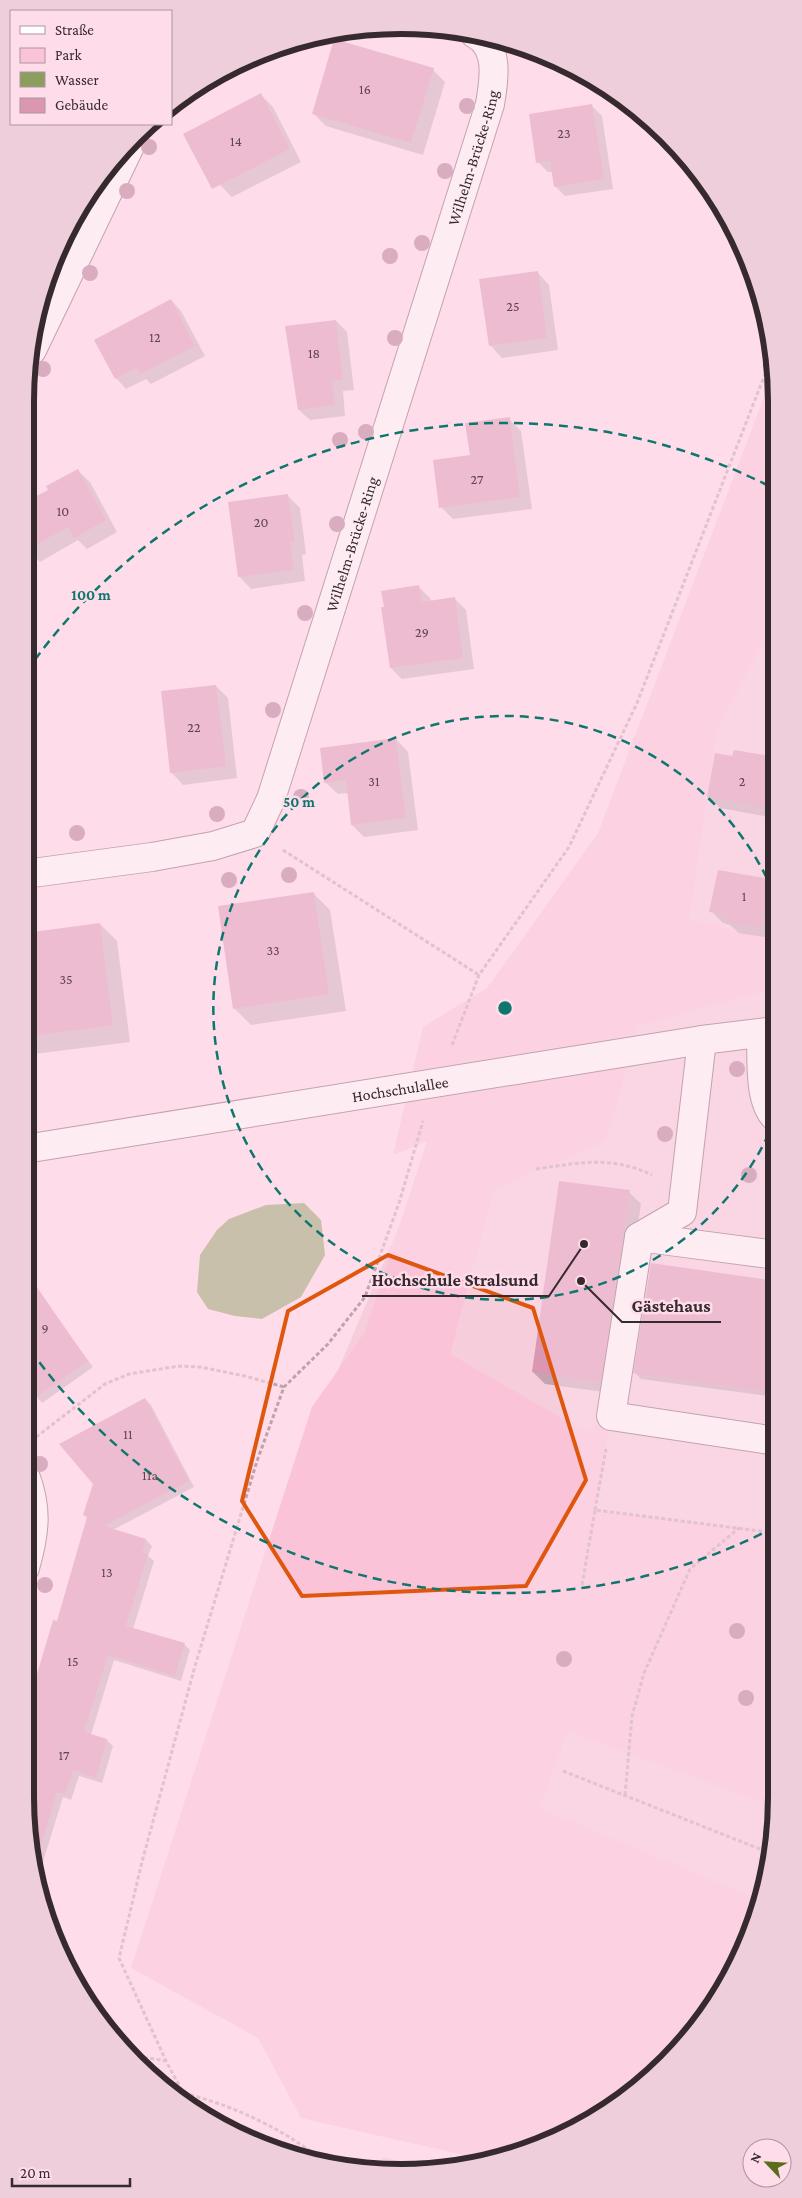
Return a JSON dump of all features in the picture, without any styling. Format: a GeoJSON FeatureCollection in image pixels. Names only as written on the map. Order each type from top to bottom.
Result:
{"type":"FeatureCollection","features":[{"type":"Feature","properties":{"kind":"street","name":"Wilhelm-Brücke-Ring"},"geometry":{"type":"LineString","coordinates":[[255,833],[270,799],[490,104],[494,79],[494,62],[486,44]]}},
{"type":"Feature","properties":{"kind":"street"},"geometry":{"type":"LineString","coordinates":[[40,332],[120,165]]}},
{"type":"Feature","properties":{"kind":"street"},"geometry":{"type":"LineString","coordinates":[[34,873],[205,848],[255,833]]}},
{"type":"Feature","properties":{"kind":"street"},"geometry":{"type":"LineString","coordinates":[[768,1032],[764,1091],[768,1110]]}},
{"type":"Feature","properties":{"kind":"street","name":"Hochschulallee"},"geometry":{"type":"LineString","coordinates":[[34,1149],[702,1040],[768,1032]]}},
{"type":"Feature","properties":{"kind":"street"},"geometry":{"type":"LineString","coordinates":[[639,1237],[682,1212],[702,1040]]}},
{"type":"Feature","properties":{"kind":"street"},"geometry":{"type":"LineString","coordinates":[[639,1237],[768,1254]]}},
{"type":"Feature","properties":{"kind":"street"},"geometry":{"type":"LineString","coordinates":[[639,1237],[611,1416],[768,1440]]}},
{"type":"Feature","properties":{"kind":"street"},"geometry":{"type":"LineString","coordinates":[[34,1510],[34,1529]]}},
{"type":"Feature","properties":{"kind":"path"},"geometry":{"type":"LineString","coordinates":[[184,2093],[166,2062],[119,1958],[142,1862],[195,1666],[257,1461],[284,1387],[328,1344],[365,1297],[399,1203],[429,1100],[438,1083],[479,975],[569,847],[578,829],[637,703],[766,370]]}},
{"type":"Feature","properties":{"kind":"path"},"geometry":{"type":"LineString","coordinates":[[255,833],[479,975]]}},
{"type":"Feature","properties":{"kind":"path"},"geometry":{"type":"LineString","coordinates":[[536,1169],[610,1161],[633,1166],[684,1190]]}},
{"type":"Feature","properties":{"kind":"path"},"geometry":{"type":"LineString","coordinates":[[34,1439],[105,1384],[129,1374],[180,1366],[200,1367],[245,1376],[284,1387]]}},
{"type":"Feature","properties":{"kind":"path"},"geometry":{"type":"LineString","coordinates":[[582,1585],[611,1416]]}},
{"type":"Feature","properties":{"kind":"path"},"geometry":{"type":"LineString","coordinates":[[595,1510],[768,1531]]}},
{"type":"Feature","properties":{"kind":"path"},"geometry":{"type":"LineString","coordinates":[[625,1795],[632,1716],[647,1665],[690,1569],[739,1528]]}},
{"type":"Feature","properties":{"kind":"path"},"geometry":{"type":"LineString","coordinates":[[563,1771],[764,1851]]}},
{"type":"Feature","properties":{"kind":"path"},"geometry":{"type":"LineString","coordinates":[[141,2057],[166,2062]]}},
{"type":"Feature","properties":{"kind":"path"},"geometry":{"type":"LineString","coordinates":[[184,2093],[214,2101],[252,2117],[288,2135],[313,2153]]}},
{"type":"Feature","properties":{"kind":"highlighted area"},"geometry":{"type":"Polygon","coordinates":[[[388,1255],[533,1308],[586,1480],[526,1586],[302,1596],[242,1501],[288,1311],[388,1255]]]}},
{"type":"Feature","properties":{"kind":"shaded area"},"geometry":{"type":"Polygon","coordinates":[[[768,435],[768,1797],[765,1845],[756,1892],[749,1915],[719,1981],[692,2021],[661,2057],[625,2088],[606,2101],[322,1408],[512,960],[610,835],[768,435]]]}},
{"type":"Feature","properties":{"kind":"green space"},"geometry":{"type":"Polygon","coordinates":[[[767,388],[768,632],[716,732],[689,919],[768,939],[768,990],[638,1026],[606,1141],[494,1189],[450,1354],[586,1432],[611,1416],[595,1510],[768,1532],[768,1804],[568,1731],[539,1808],[754,1898],[740,1938],[719,1981],[692,2021],[661,2057],[625,2088],[585,2115],[519,2145],[473,2157],[301,2118],[258,2038],[131,1968],[312,1407],[365,1332],[427,1141],[393,1155],[423,1027],[487,988],[598,833],[767,388]]]}},
{"type":"Feature","properties":{"kind":"green space"},"geometry":{"type":"Polygon","coordinates":[[[384,2157],[409,2164],[401,2164],[377,2163],[384,2157]]]}},
{"type":"Feature","properties":{"kind":"water"},"geometry":{"type":"Polygon","coordinates":[[[304,1203],[321,1220],[325,1255],[301,1297],[262,1319],[235,1316],[208,1309],[197,1292],[200,1255],[217,1230],[229,1219],[266,1205],[304,1203]]]}},
{"type":"Feature","properties":{"kind":"building"},"geometry":{"type":"Polygon","coordinates":[[[334,40],[434,68],[411,143],[312,114],[334,40]]]}},
{"type":"Feature","properties":{"kind":"building"},"geometry":{"type":"Polygon","coordinates":[[[261,93],[290,149],[212,189],[183,134],[261,93]]]}},
{"type":"Feature","properties":{"kind":"building"},"geometry":{"type":"Polygon","coordinates":[[[592,104],[604,179],[554,187],[550,161],[536,163],[529,114],[592,104]]]}},
{"type":"Feature","properties":{"kind":"building"},"geometry":{"type":"Polygon","coordinates":[[[538,271],[547,338],[489,346],[479,279],[538,271]]]}},
{"type":"Feature","properties":{"kind":"building"},"geometry":{"type":"Polygon","coordinates":[[[171,299],[195,346],[140,374],[136,368],[115,379],[94,340],[171,299]]]}},
{"type":"Feature","properties":{"kind":"building"},"geometry":{"type":"Polygon","coordinates":[[[336,320],[343,380],[332,381],[335,405],[298,410],[285,326],[336,320]]]}},
{"type":"Feature","properties":{"kind":"building"},"geometry":{"type":"Polygon","coordinates":[[[510,417],[520,497],[439,508],[433,460],[470,455],[465,423],[510,417]]]}},
{"type":"Feature","properties":{"kind":"building"},"geometry":{"type":"Polygon","coordinates":[[[78,469],[106,520],[74,538],[68,527],[34,546],[34,497],[48,490],[46,486],[78,469]]]}},
{"type":"Feature","properties":{"kind":"building"},"geometry":{"type":"Polygon","coordinates":[[[288,494],[295,542],[290,543],[294,570],[238,577],[228,502],[288,494]]]}},
{"type":"Feature","properties":{"kind":"building"},"geometry":{"type":"Polygon","coordinates":[[[419,585],[422,602],[455,597],[463,658],[390,668],[381,607],[384,607],[381,591],[419,585]]]}},
{"type":"Feature","properties":{"kind":"building"},"geometry":{"type":"Polygon","coordinates":[[[216,685],[226,766],[170,773],[161,691],[216,685]]]}},
{"type":"Feature","properties":{"kind":"building"},"geometry":{"type":"Polygon","coordinates":[[[396,738],[406,818],[351,825],[346,780],[324,783],[320,748],[396,738]]]}},
{"type":"Feature","properties":{"kind":"building"},"geometry":{"type":"Polygon","coordinates":[[[734,750],[768,756],[768,808],[707,797],[715,753],[732,756],[734,750]]]}},
{"type":"Feature","properties":{"kind":"building"},"geometry":{"type":"Polygon","coordinates":[[[718,870],[768,879],[768,922],[761,921],[760,927],[726,922],[727,915],[709,912],[718,870]]]}},
{"type":"Feature","properties":{"kind":"building"},"geometry":{"type":"Polygon","coordinates":[[[314,892],[329,994],[233,1009],[218,906],[314,892]]]}},
{"type":"Feature","properties":{"kind":"building"},"geometry":{"type":"Polygon","coordinates":[[[100,923],[113,1025],[34,1036],[34,932],[100,923]]]}},
{"type":"Feature","properties":{"kind":"building"},"geometry":{"type":"Polygon","coordinates":[[[559,1181],[630,1190],[601,1382],[532,1372],[559,1181]]]}},
{"type":"Feature","properties":{"kind":"building"},"geometry":{"type":"Polygon","coordinates":[[[651,1263],[768,1280],[768,1391],[633,1373],[651,1263]]]}},
{"type":"Feature","properties":{"kind":"building"},"geometry":{"type":"Polygon","coordinates":[[[34,1283],[88,1361],[34,1399],[34,1283]]]}},
{"type":"Feature","properties":{"kind":"building"},"geometry":{"type":"Polygon","coordinates":[[[145,1398],[189,1481],[104,1526],[146,1539],[142,1553],[148,1554],[126,1626],[185,1643],[175,1676],[108,1655],[84,1732],[107,1739],[96,1778],[73,1770],[65,1794],[57,1792],[38,1854],[34,1797],[34,1684],[53,1620],[57,1621],[87,1517],[83,1515],[93,1484],[59,1444],[145,1398]]]}},
{"type":"Feature","properties":{"kind":"place","name":"Hochschule Stralsund"},"geometry":{"type":"Point","coordinates":[584,1244]}},
{"type":"Feature","properties":{"kind":"place","name":"Gästehaus"},"geometry":{"type":"Point","coordinates":[581,1281]}}]}
